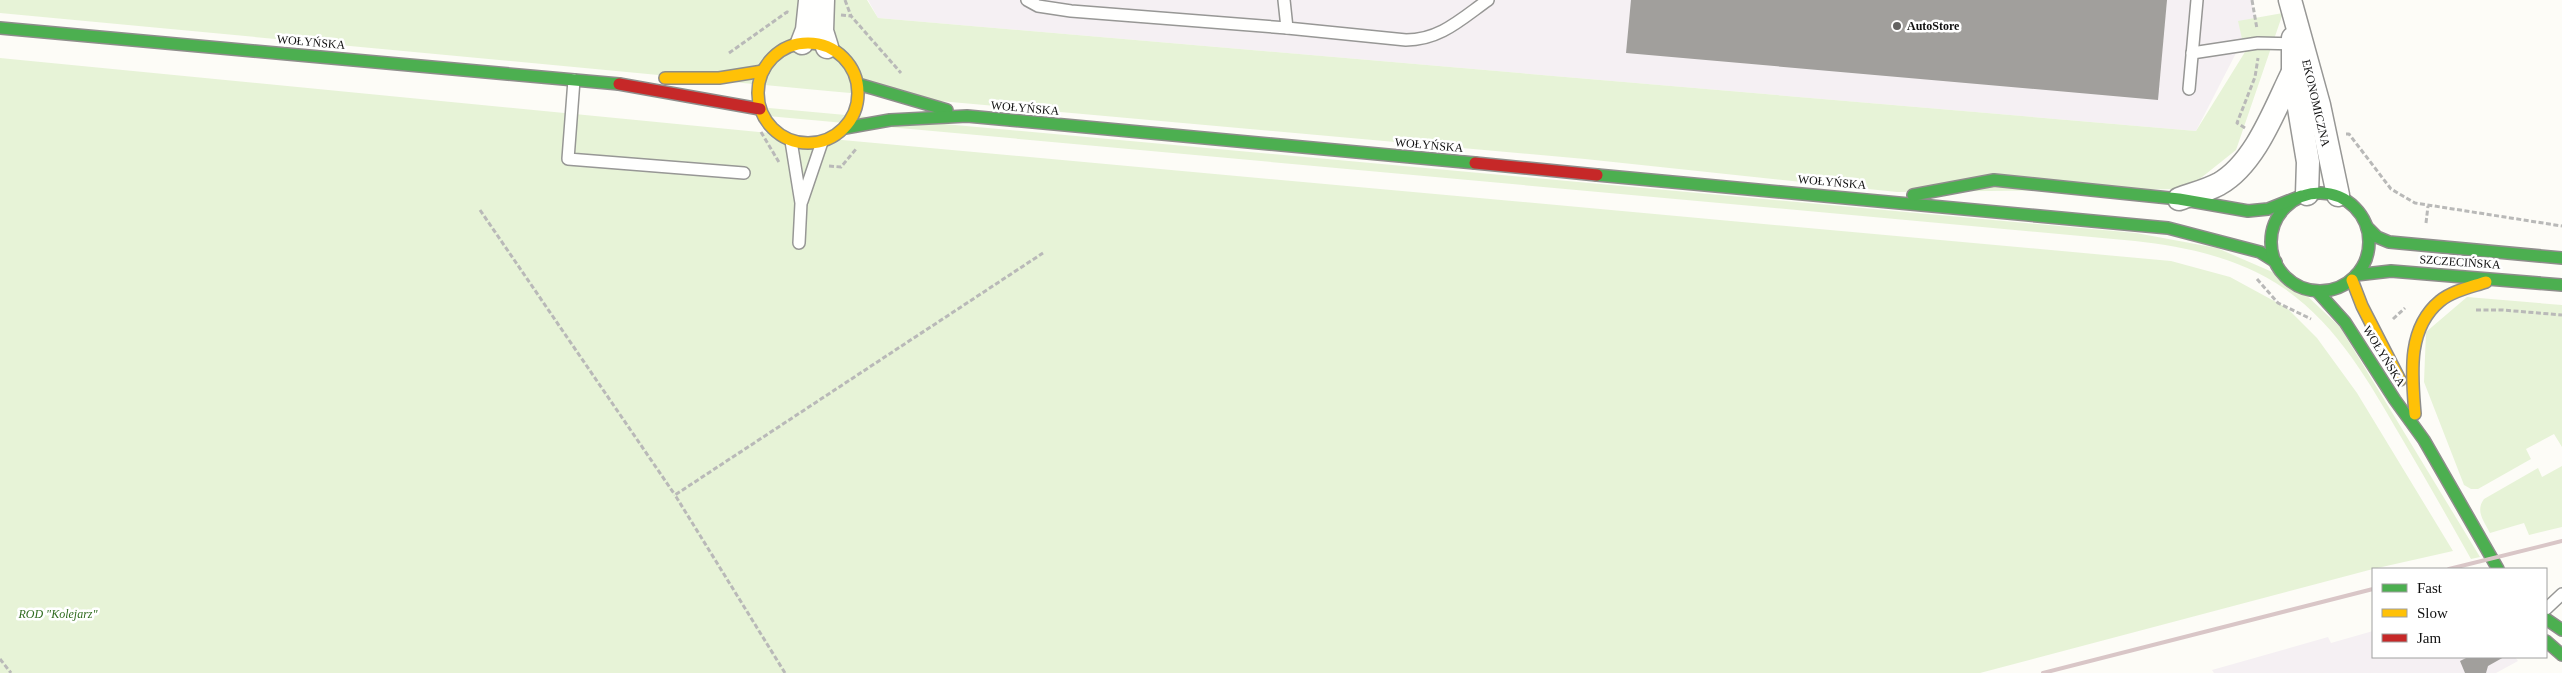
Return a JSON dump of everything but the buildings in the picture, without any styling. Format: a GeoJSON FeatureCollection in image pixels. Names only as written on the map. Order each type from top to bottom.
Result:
{"type":"FeatureCollection","features":[{"type":"Feature","properties":{"kind":"main road","name":"WOŁYŃSKA"},"geometry":{"type":"LineString","coordinates":[[0,28],[620,84],[760,108]]}},
{"type":"Feature","properties":{"kind":"main road"},"geometry":{"type":"LineString","coordinates":[[802,43],[827,47],[847,62],[858,84],[856,108],[845,128],[836,136],[822,142],[802,143],[791,141],[772,128],[760,108],[758,90],[762,71],[779,52],[802,43]]}},
{"type":"Feature","properties":{"kind":"main road","name":"WOŁYŃSKA"},"geometry":{"type":"LineString","coordinates":[[620,84],[647,79],[719,78],[762,71]]}},
{"type":"Feature","properties":{"kind":"main road","name":"WOŁYŃSKA"},"geometry":{"type":"LineString","coordinates":[[858,84],[968,116]]}},
{"type":"Feature","properties":{"kind":"main road","name":"WOŁYŃSKA"},"geometry":{"type":"LineString","coordinates":[[845,128],[902,119],[968,116],[1887,201],[2168,228],[2260,252],[2276,262]]}},
{"type":"Feature","properties":{"kind":"main road","name":"WOŁYŃSKA"},"geometry":{"type":"LineString","coordinates":[[1887,201],[1994,180],[2179,199],[2248,211],[2268,210],[2304,195]]}},
{"type":"Feature","properties":{"kind":"main road"},"geometry":{"type":"LineString","coordinates":[[2319,192],[2338,196],[2356,208],[2367,226],[2369,250],[2366,261],[2354,277],[2335,288],[2317,291],[2296,284],[2284,275],[2276,262],[2271,246],[2273,228],[2286,206],[2304,195],[2319,192]]}},
{"type":"Feature","properties":{"kind":"main road","name":"SZCZECIŃSKA"},"geometry":{"type":"LineString","coordinates":[[2367,226],[2377,237],[2389,242],[2562,258]]}},
{"type":"Feature","properties":{"kind":"main road","name":"SZCZECIŃSKA"},"geometry":{"type":"LineString","coordinates":[[2354,277],[2391,271],[2497,278],[2562,285]]}},
{"type":"Feature","properties":{"kind":"main road","name":"WOŁYŃSKA"},"geometry":{"type":"LineString","coordinates":[[2354,277],[2357,297],[2386,349],[2415,414],[2424,440]]}},
{"type":"Feature","properties":{"kind":"main road"},"geometry":{"type":"LineString","coordinates":[[2415,414],[2412,364],[2418,329],[2439,302],[2453,294],[2497,278]]}},
{"type":"Feature","properties":{"kind":"main road","name":"WOŁYŃSKA"},"geometry":{"type":"LineString","coordinates":[[2317,291],[2346,322],[2395,400],[2424,440],[2497,568]]}},
{"type":"Feature","properties":{"kind":"main road"},"geometry":{"type":"LineString","coordinates":[[2547,620],[2562,630]]}},
{"type":"Feature","properties":{"kind":"main road"},"geometry":{"type":"LineString","coordinates":[[2547,642],[2562,656]]}},
{"type":"Feature","properties":{"kind":"street"},"geometry":{"type":"LineString","coordinates":[[802,43],[807,30],[810,0]]}},
{"type":"Feature","properties":{"kind":"street"},"geometry":{"type":"LineString","coordinates":[[823,0],[822,31],[827,47]]}},
{"type":"Feature","properties":{"kind":"street","name":"EKONOMICZNA"},"geometry":{"type":"LineString","coordinates":[[2291,6],[2292,72],[2308,162],[2304,195]]}},
{"type":"Feature","properties":{"kind":"street","name":"EKONOMICZNA"},"geometry":{"type":"LineString","coordinates":[[2291,6],[2320,106],[2338,196]]}},
{"type":"Feature","properties":{"kind":"street"},"geometry":{"type":"LineString","coordinates":[[2179,199],[2221,183],[2233,173],[2263,138],[2292,72]]}},
{"type":"Feature","properties":{"kind":"lane"},"geometry":{"type":"LineString","coordinates":[[1027,0],[1038,6],[1071,11],[1422,40],[1440,34],[1488,0]]}},
{"type":"Feature","properties":{"kind":"lane"},"geometry":{"type":"LineString","coordinates":[[1284,0],[1287,28]]}},
{"type":"Feature","properties":{"kind":"lane"},"geometry":{"type":"LineString","coordinates":[[2189,89],[2197,0]]}},
{"type":"Feature","properties":{"kind":"lane"},"geometry":{"type":"LineString","coordinates":[[2192,53],[2258,43],[2292,44]]}},
{"type":"Feature","properties":{"kind":"lane"},"geometry":{"type":"LineString","coordinates":[[574,80],[568,159],[744,173]]}},
{"type":"Feature","properties":{"kind":"lane"},"geometry":{"type":"LineString","coordinates":[[791,141],[801,203],[799,243]]}},
{"type":"Feature","properties":{"kind":"lane"},"geometry":{"type":"LineString","coordinates":[[801,203],[822,142]]}},
{"type":"Feature","properties":{"kind":"lane"},"geometry":{"type":"LineString","coordinates":[[2547,608],[2562,594]]}},
{"type":"Feature","properties":{"kind":"path"},"geometry":{"type":"LineString","coordinates":[[845,0],[851,16]]}},
{"type":"Feature","properties":{"kind":"path"},"geometry":{"type":"LineString","coordinates":[[2252,0],[2258,43],[2255,77],[2237,123],[2263,138]]}},
{"type":"Feature","properties":{"kind":"path"},"geometry":{"type":"LineString","coordinates":[[755,129],[763,133],[778,164],[796,165]]}},
{"type":"Feature","properties":{"kind":"path"},"geometry":{"type":"LineString","coordinates":[[814,166],[841,167],[859,144]]}},
{"type":"Feature","properties":{"kind":"path"},"geometry":{"type":"LineString","coordinates":[[2428,206],[2562,226]]}},
{"type":"Feature","properties":{"kind":"path"},"geometry":{"type":"LineString","coordinates":[[480,210],[675,495],[785,673]]}},
{"type":"Feature","properties":{"kind":"path"},"geometry":{"type":"LineString","coordinates":[[675,495],[1043,253]]}},
{"type":"Feature","properties":{"kind":"path"},"geometry":{"type":"LineString","coordinates":[[2254,276],[2278,303],[2316,321]]}},
{"type":"Feature","properties":{"kind":"path"},"geometry":{"type":"LineString","coordinates":[[2472,311],[2503,310],[2562,315]]}},
{"type":"Feature","properties":{"kind":"path"},"geometry":{"type":"LineString","coordinates":[[2398,315],[2418,329]]}},
{"type":"Feature","properties":{"kind":"path"},"geometry":{"type":"LineString","coordinates":[[0,659],[11,673]]}},
{"type":"Feature","properties":{"kind":"shaded area"},"geometry":{"type":"Polygon","coordinates":[[[868,0],[2251,0],[2255,16],[2196,131],[878,18],[868,0]]]}},
{"type":"Feature","properties":{"kind":"shaded area"},"geometry":{"type":"Polygon","coordinates":[[[2372,631],[2372,658],[2516,658],[2518,661],[2496,673],[2214,673],[2212,670],[2328,637],[2331,643],[2372,631]]]}},
{"type":"Feature","properties":{"kind":"green space"},"geometry":{"type":"Polygon","coordinates":[[[0,0],[867,0],[878,18],[2196,131],[2245,52],[2238,21],[2283,13],[2236,150],[2187,189],[1897,192],[1585,159],[828,91],[0,13],[0,0]]]}},
{"type":"Feature","properties":{"kind":"green space","name":"ROD \"Kolejarz\""},"geometry":{"type":"Polygon","coordinates":[[[0,58],[820,138],[2171,261],[2230,277],[2287,308],[2317,338],[2357,393],[2453,551],[2372,568],[1980,673],[0,673],[0,58]]]}},
{"type":"Feature","properties":{"kind":"green space"},"geometry":{"type":"Polygon","coordinates":[[[769,108],[2136,233],[2217,248],[2277,274],[2304,293],[2340,327],[2480,557],[2471,559],[2364,376],[2351,356],[2321,320],[2304,304],[2268,278],[2232,262],[2194,251],[2135,241],[757,115],[769,108]]]}},
{"type":"Feature","properties":{"kind":"green space"},"geometry":{"type":"Polygon","coordinates":[[[2467,297],[2562,305],[2562,447],[2554,434],[2526,449],[2531,459],[2478,489],[2471,489],[2464,485],[2424,382],[2426,332],[2467,297]]]}},
{"type":"Feature","properties":{"kind":"green space"},"geometry":{"type":"Polygon","coordinates":[[[2562,466],[2562,527],[2529,535],[2524,523],[2490,533],[2480,512],[2481,503],[2484,499],[2538,468],[2542,477],[2562,466]]]}},
{"type":"Feature","properties":{"kind":"railway"},"geometry":{"type":"LineString","coordinates":[[2453,568],[2562,541]]}},
{"type":"Feature","properties":{"kind":"railway"},"geometry":{"type":"LineString","coordinates":[[2043,673],[2372,589]]}},
{"type":"Feature","properties":{"kind":"traffic: fast"},"geometry":{"type":"LineString","coordinates":[[0,28],[619,84]]}},
{"type":"Feature","properties":{"kind":"traffic: fast"},"geometry":{"type":"LineString","coordinates":[[858,84],[947,110]]}},
{"type":"Feature","properties":{"kind":"traffic: fast"},"geometry":{"type":"LineString","coordinates":[[845,128],[890,120],[967,116],[1475,163]]}},
{"type":"Feature","properties":{"kind":"traffic: fast"},"geometry":{"type":"LineString","coordinates":[[1597,175],[2168,228],[2260,252],[2276,262]]}},
{"type":"Feature","properties":{"kind":"traffic: fast"},"geometry":{"type":"LineString","coordinates":[[1913,195],[1994,180],[2179,199],[2248,211],[2268,209],[2301,196]]}},
{"type":"Feature","properties":{"kind":"traffic: fast"},"geometry":{"type":"LineString","coordinates":[[2320,193],[2339,197],[2355,207],[2365,223],[2369,242],[2365,261],[2355,277],[2339,287],[2320,291],[2301,287],[2285,277],[2275,261],[2271,242],[2275,223],[2285,207],[2301,197],[2320,193]]}},
{"type":"Feature","properties":{"kind":"traffic: fast"},"geometry":{"type":"LineString","coordinates":[[2367,227],[2377,237],[2389,242],[2562,258]]}},
{"type":"Feature","properties":{"kind":"traffic: fast"},"geometry":{"type":"LineString","coordinates":[[2356,275],[2391,271],[2562,285]]}},
{"type":"Feature","properties":{"kind":"traffic: fast"},"geometry":{"type":"LineString","coordinates":[[2317,291],[2345,322],[2395,400],[2424,440],[2497,568]]}},
{"type":"Feature","properties":{"kind":"traffic: fast"},"geometry":{"type":"LineString","coordinates":[[2547,620],[2562,630]]}},
{"type":"Feature","properties":{"kind":"traffic: fast"},"geometry":{"type":"LineString","coordinates":[[2547,642],[2562,655]]}},
{"type":"Feature","properties":{"kind":"traffic: slow"},"geometry":{"type":"LineString","coordinates":[[808,43],[827,47],[844,57],[854,74],[858,93],[854,112],[844,129],[827,139],[808,143],[789,139],[772,129],[762,112],[758,93],[762,74],[772,57],[789,47],[808,43]]}},
{"type":"Feature","properties":{"kind":"traffic: slow"},"geometry":{"type":"LineString","coordinates":[[665,78],[719,78],[763,71]]}},
{"type":"Feature","properties":{"kind":"traffic: slow"},"geometry":{"type":"LineString","coordinates":[[2352,280],[2362,306],[2400,380]]}},
{"type":"Feature","properties":{"kind":"traffic: slow"},"geometry":{"type":"LineString","coordinates":[[2415,414],[2414,354],[2416,339],[2421,325],[2429,312],[2440,301],[2462,290],[2486,282]]}},
{"type":"Feature","properties":{"kind":"traffic: jam"},"geometry":{"type":"LineString","coordinates":[[619,84],[760,109]]}},
{"type":"Feature","properties":{"kind":"traffic: jam"},"geometry":{"type":"LineString","coordinates":[[1475,163],[1597,175]]}},
{"type":"Feature","properties":{"kind":"place","name":"AutoStore"},"geometry":{"type":"Point","coordinates":[1897,26]}}]}
